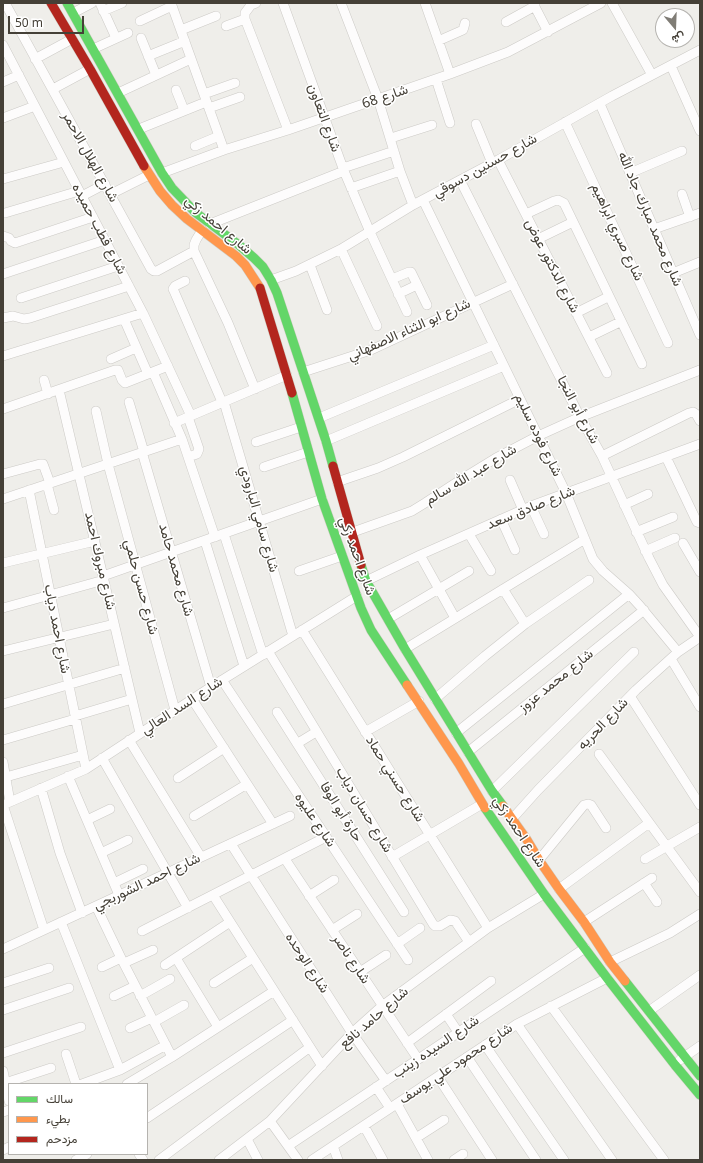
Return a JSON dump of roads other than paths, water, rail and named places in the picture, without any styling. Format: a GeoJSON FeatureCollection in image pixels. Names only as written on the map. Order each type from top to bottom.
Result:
{"type":"FeatureCollection","features":[{"type":"Feature","properties":{"kind":"street","name":"شارع الهلال الاحمر"},"geometry":{"type":"LineString","coordinates":[[5,3],[151,269],[157,271],[194,251]]}},
{"type":"Feature","properties":{"kind":"street","name":"شارع احمد زكي"},"geometry":{"type":"LineString","coordinates":[[51,3],[90,69],[149,175],[160,191],[187,219],[202,230],[213,230],[239,245],[263,267],[271,280],[277,293],[326,441],[366,580],[405,649],[492,791],[527,840],[559,889],[584,922],[610,962],[700,1076]]}},
{"type":"Feature","properties":{"kind":"street","name":"شارع احمد زكي"},"geometry":{"type":"LineString","coordinates":[[67,3],[162,173],[172,188],[245,265],[259,286],[287,375],[322,499],[342,556],[371,630],[419,701],[459,764],[482,804],[544,894],[607,978],[700,1095]]}},
{"type":"Feature","properties":{"kind":"street"},"geometry":{"type":"LineString","coordinates":[[73,13],[92,3]]}},
{"type":"Feature","properties":{"kind":"street"},"geometry":{"type":"LineString","coordinates":[[116,38],[102,7],[122,3]]}},
{"type":"Feature","properties":{"kind":"street","name":"شارع التعاون"},"geometry":{"type":"LineString","coordinates":[[283,3],[343,170],[407,312]]}},
{"type":"Feature","properties":{"kind":"street"},"geometry":{"type":"LineString","coordinates":[[341,3],[378,99],[400,170],[413,205]]}},
{"type":"Feature","properties":{"kind":"street"},"geometry":{"type":"LineString","coordinates":[[425,3],[450,74]]}},
{"type":"Feature","properties":{"kind":"street","name":"شارع 68"},"geometry":{"type":"LineString","coordinates":[[162,173],[224,150],[288,130],[436,79],[508,52],[601,3]]}},
{"type":"Feature","properties":{"kind":"street"},"geometry":{"type":"LineString","coordinates":[[612,3],[652,75]]}},
{"type":"Feature","properties":{"kind":"street"},"geometry":{"type":"LineString","coordinates":[[254,4],[245,13],[245,18],[288,130]]}},
{"type":"Feature","properties":{"kind":"street"},"geometry":{"type":"LineString","coordinates":[[506,22],[534,4],[548,32]]}},
{"type":"Feature","properties":{"kind":"street"},"geometry":{"type":"LineString","coordinates":[[140,21],[172,5],[224,150]]}},
{"type":"Feature","properties":{"kind":"street"},"geometry":{"type":"LineString","coordinates":[[181,30],[216,16]]}},
{"type":"Feature","properties":{"kind":"street"},"geometry":{"type":"LineString","coordinates":[[226,26],[245,18]]}},
{"type":"Feature","properties":{"kind":"street"},"geometry":{"type":"LineString","coordinates":[[438,41],[463,30],[464,23]]}},
{"type":"Feature","properties":{"kind":"street"},"geometry":{"type":"LineString","coordinates":[[93,49],[128,33]]}},
{"type":"Feature","properties":{"kind":"street"},"geometry":{"type":"LineString","coordinates":[[141,38],[156,75]]}},
{"type":"Feature","properties":{"kind":"street"},"geometry":{"type":"LineString","coordinates":[[35,58],[72,39]]}},
{"type":"Feature","properties":{"kind":"street"},"geometry":{"type":"LineString","coordinates":[[148,56],[185,41]]}},
{"type":"Feature","properties":{"kind":"street","name":"شارع قطب حميده"},"geometry":{"type":"LineString","coordinates":[[4,48],[143,313],[168,366],[189,416],[199,449],[197,454],[188,457]]}},
{"type":"Feature","properties":{"kind":"street","name":"شارع حسنين دسوقي"},"geometry":{"type":"LineString","coordinates":[[271,280],[310,265],[341,249],[413,205],[700,50]]}},
{"type":"Feature","properties":{"kind":"street"},"geometry":{"type":"LineString","coordinates":[[118,93],[191,59]]}},
{"type":"Feature","properties":{"kind":"street"},"geometry":{"type":"LineString","coordinates":[[671,66],[700,130]]}},
{"type":"Feature","properties":{"kind":"street"},"geometry":{"type":"LineString","coordinates":[[53,90],[90,69]]}},
{"type":"Feature","properties":{"kind":"street"},"geometry":{"type":"LineString","coordinates":[[3,82],[19,75]]}},
{"type":"Feature","properties":{"kind":"street"},"geometry":{"type":"LineString","coordinates":[[436,79],[450,123]]}},
{"type":"Feature","properties":{"kind":"street"},"geometry":{"type":"LineString","coordinates":[[206,102],[235,83]]}},
{"type":"Feature","properties":{"kind":"street"},"geometry":{"type":"LineString","coordinates":[[176,90],[184,110]]}},
{"type":"Feature","properties":{"kind":"street"},"geometry":{"type":"LineString","coordinates":[[138,129],[206,102],[240,97]]}},
{"type":"Feature","properties":{"kind":"street","name":"شارع محمد مبارك جاد الله"},"geometry":{"type":"LineString","coordinates":[[600,104],[673,273],[696,313],[700,335]]}},
{"type":"Feature","properties":{"kind":"street"},"geometry":{"type":"LineString","coordinates":[[3,118],[35,106]]}},
{"type":"Feature","properties":{"kind":"street","name":"شارع صبري ابراهيم"},"geometry":{"type":"LineString","coordinates":[[565,122],[668,342]]}},
{"type":"Feature","properties":{"kind":"street","name":"شارع الدكتور عوض"},"geometry":{"type":"LineString","coordinates":[[476,124],[495,161],[526,214],[607,373]]}},
{"type":"Feature","properties":{"kind":"street"},"geometry":{"type":"LineString","coordinates":[[391,138],[432,125]]}},
{"type":"Feature","properties":{"kind":"street"},"geometry":{"type":"LineString","coordinates":[[195,146],[218,136]]}},
{"type":"Feature","properties":{"kind":"street"},"geometry":{"type":"LineString","coordinates":[[213,230],[343,170],[394,151]]}},
{"type":"Feature","properties":{"kind":"street"},"geometry":{"type":"LineString","coordinates":[[630,173],[682,151]]}},
{"type":"Feature","properties":{"kind":"street"},"geometry":{"type":"LineString","coordinates":[[3,179],[64,162]]}},
{"type":"Feature","properties":{"kind":"street"},"geometry":{"type":"LineString","coordinates":[[351,188],[400,170]]}},
{"type":"Feature","properties":{"kind":"street"},"geometry":{"type":"LineString","coordinates":[[111,194],[149,175]]}},
{"type":"Feature","properties":{"kind":"street","name":"شارع أبو النجا"},"geometry":{"type":"LineString","coordinates":[[460,180],[580,417],[612,476],[645,551],[663,584],[700,637]]}},
{"type":"Feature","properties":{"kind":"street"},"geometry":{"type":"LineString","coordinates":[[5,213],[80,194],[105,184]]}},
{"type":"Feature","properties":{"kind":"street"},"geometry":{"type":"LineString","coordinates":[[682,194],[690,217]]}},
{"type":"Feature","properties":{"kind":"street","name":"شارع فوده سليم"},"geometry":{"type":"LineString","coordinates":[[423,200],[566,493],[594,559],[598,566],[644,610],[678,652]]}},
{"type":"Feature","properties":{"kind":"street"},"geometry":{"type":"LineString","coordinates":[[526,214],[558,200],[564,203],[620,322],[642,364]]}},
{"type":"Feature","properties":{"kind":"street"},"geometry":{"type":"LineString","coordinates":[[654,229],[700,213]]}},
{"type":"Feature","properties":{"kind":"street"},"geometry":{"type":"LineString","coordinates":[[3,236],[15,243],[92,217]]}},
{"type":"Feature","properties":{"kind":"street"},"geometry":{"type":"LineString","coordinates":[[538,239],[573,222]]}},
{"type":"Feature","properties":{"kind":"street"},"geometry":{"type":"LineString","coordinates":[[202,230],[194,245],[194,251],[228,323],[255,389]]}},
{"type":"Feature","properties":{"kind":"street"},"geometry":{"type":"LineString","coordinates":[[3,274],[105,240]]}},
{"type":"Feature","properties":{"kind":"street"},"geometry":{"type":"LineString","coordinates":[[341,249],[377,326]]}},
{"type":"Feature","properties":{"kind":"street"},"geometry":{"type":"LineString","coordinates":[[673,273],[700,262]]}},
{"type":"Feature","properties":{"kind":"street"},"geometry":{"type":"LineString","coordinates":[[310,265],[327,310]]}},
{"type":"Feature","properties":{"kind":"street"},"geometry":{"type":"LineString","coordinates":[[21,298],[118,266]]}},
{"type":"Feature","properties":{"kind":"street"},"geometry":{"type":"LineString","coordinates":[[392,280],[411,272],[427,305]]}},
{"type":"Feature","properties":{"kind":"street","name":"شارع سامي البارودي"},"geometry":{"type":"LineString","coordinates":[[185,281],[173,288],[223,402],[293,636]]}},
{"type":"Feature","properties":{"kind":"street"},"geometry":{"type":"LineString","coordinates":[[398,294],[417,284]]}},
{"type":"Feature","properties":{"kind":"street","name":"شارع ابو الثناء الاصفهاني"},"geometry":{"type":"LineString","coordinates":[[303,372],[371,350],[513,284]]}},
{"type":"Feature","properties":{"kind":"street"},"geometry":{"type":"LineString","coordinates":[[3,318],[9,316],[30,318],[129,286]]}},
{"type":"Feature","properties":{"kind":"street"},"geometry":{"type":"LineString","coordinates":[[576,313],[608,297]]}},
{"type":"Feature","properties":{"kind":"street"},"geometry":{"type":"LineString","coordinates":[[3,356],[143,313]]}},
{"type":"Feature","properties":{"kind":"street"},"geometry":{"type":"LineString","coordinates":[[124,319],[136,348],[150,373],[182,439],[215,537]]}},
{"type":"Feature","properties":{"kind":"street"},"geometry":{"type":"LineString","coordinates":[[589,337],[620,322]]}},
{"type":"Feature","properties":{"kind":"street"},"geometry":{"type":"LineString","coordinates":[[318,418],[494,345]]}},
{"type":"Feature","properties":{"kind":"street"},"geometry":{"type":"LineString","coordinates":[[110,359],[136,348]]}},
{"type":"Feature","properties":{"kind":"street"},"geometry":{"type":"LineString","coordinates":[[3,409],[115,370],[118,370],[122,380],[125,383],[168,366]]}},
{"type":"Feature","properties":{"kind":"street"},"geometry":{"type":"LineString","coordinates":[[326,441],[504,366]]}},
{"type":"Feature","properties":{"kind":"street","name":"شارع عبد الله سالم"},"geometry":{"type":"LineString","coordinates":[[353,532],[412,511],[490,462],[538,436],[580,417],[700,370]]}},
{"type":"Feature","properties":{"kind":"street"},"geometry":{"type":"LineString","coordinates":[[174,423],[287,375]]}},
{"type":"Feature","properties":{"kind":"street"},"geometry":{"type":"LineString","coordinates":[[44,380],[48,394]]}},
{"type":"Feature","properties":{"kind":"street","name":"شارع مبروك احمد"},"geometry":{"type":"LineString","coordinates":[[59,390],[140,733]]}},
{"type":"Feature","properties":{"kind":"street"},"geometry":{"type":"LineString","coordinates":[[338,482],[378,468],[403,457],[520,399]]}},
{"type":"Feature","properties":{"kind":"street","name":"شارع محمد حامد"},"geometry":{"type":"LineString","coordinates":[[129,402],[210,687]]}},
{"type":"Feature","properties":{"kind":"street","name":"شارع حسن حلمي"},"geometry":{"type":"LineString","coordinates":[[96,411],[108,464],[175,710]]}},
{"type":"Feature","properties":{"kind":"street"},"geometry":{"type":"LineString","coordinates":[[602,456],[689,413],[693,412],[696,414],[700,421]]}},
{"type":"Feature","properties":{"kind":"street"},"geometry":{"type":"LineString","coordinates":[[256,442],[301,427]]}},
{"type":"Feature","properties":{"kind":"street"},"geometry":{"type":"LineString","coordinates":[[3,499],[182,439]]}},
{"type":"Feature","properties":{"kind":"street","name":"شارع صادق سعد"},"geometry":{"type":"LineString","coordinates":[[366,580],[527,508],[700,444]]}},
{"type":"Feature","properties":{"kind":"street"},"geometry":{"type":"LineString","coordinates":[[264,467],[308,452]]}},
{"type":"Feature","properties":{"kind":"street"},"geometry":{"type":"LineString","coordinates":[[666,457],[697,522],[700,523]]}},
{"type":"Feature","properties":{"kind":"street"},"geometry":{"type":"LineString","coordinates":[[3,474],[43,464],[49,483],[54,510]]}},
{"type":"Feature","properties":{"kind":"street"},"geometry":{"type":"LineString","coordinates":[[510,480],[544,534]]}},
{"type":"Feature","properties":{"kind":"street","name":"شارع احمد دياب"},"geometry":{"type":"LineString","coordinates":[[29,490],[86,769]]}},
{"type":"Feature","properties":{"kind":"street"},"geometry":{"type":"LineString","coordinates":[[624,505],[648,494]]}},
{"type":"Feature","properties":{"kind":"street"},"geometry":{"type":"LineString","coordinates":[[3,608],[103,578],[322,499]]}},
{"type":"Feature","properties":{"kind":"street"},"geometry":{"type":"LineString","coordinates":[[636,532],[672,517]]}},
{"type":"Feature","properties":{"kind":"street"},"geometry":{"type":"LineString","coordinates":[[501,519],[515,550]]}},
{"type":"Feature","properties":{"kind":"street","name":"شارع حسان دياب"},"geometry":{"type":"LineString","coordinates":[[224,534],[265,653],[316,732],[433,924],[435,926],[440,926],[450,920],[455,920],[469,942]]}},
{"type":"Feature","properties":{"kind":"street"},"geometry":{"type":"LineString","coordinates":[[469,534],[491,571]]}},
{"type":"Feature","properties":{"kind":"street"},"geometry":{"type":"LineString","coordinates":[[645,551],[675,538]]}},
{"type":"Feature","properties":{"kind":"street"},"geometry":{"type":"LineString","coordinates":[[405,649],[585,539]]}},
{"type":"Feature","properties":{"kind":"street"},"geometry":{"type":"LineString","coordinates":[[3,563],[95,541]]}},
{"type":"Feature","properties":{"kind":"street"},"geometry":{"type":"LineString","coordinates":[[205,541],[244,666]]}},
{"type":"Feature","properties":{"kind":"street"},"geometry":{"type":"LineString","coordinates":[[683,543],[697,560],[700,572]]}},
{"type":"Feature","properties":{"kind":"street"},"geometry":{"type":"LineString","coordinates":[[420,555],[455,618]]}},
{"type":"Feature","properties":{"kind":"street"},"geometry":{"type":"LineString","coordinates":[[299,571],[342,556]]}},
{"type":"Feature","properties":{"kind":"street"},"geometry":{"type":"LineString","coordinates":[[388,619],[469,571]]}},
{"type":"Feature","properties":{"kind":"street"},"geometry":{"type":"LineString","coordinates":[[435,699],[525,624],[589,580]]}},
{"type":"Feature","properties":{"kind":"street"},"geometry":{"type":"LineString","coordinates":[[502,589],[525,624]]}},
{"type":"Feature","properties":{"kind":"street"},"geometry":{"type":"LineString","coordinates":[[456,733],[629,594]]}},
{"type":"Feature","properties":{"kind":"street","name":"شارع السد العالي"},"geometry":{"type":"LineString","coordinates":[[6,804],[86,769],[210,687],[357,596]]}},
{"type":"Feature","properties":{"kind":"street","name":"شارع محمد عزوز"},"geometry":{"type":"LineString","coordinates":[[468,752],[644,610]]}},
{"type":"Feature","properties":{"kind":"street"},"geometry":{"type":"LineString","coordinates":[[3,651],[114,624]]}},
{"type":"Feature","properties":{"kind":"street","name":"شارع حسني حماد"},"geometry":{"type":"LineString","coordinates":[[302,630],[488,928]]}},
{"type":"Feature","properties":{"kind":"street","name":"شارع الحريه"},"geometry":{"type":"LineString","coordinates":[[512,819],[538,790],[630,696],[678,652],[700,637]]}},
{"type":"Feature","properties":{"kind":"street"},"geometry":{"type":"LineString","coordinates":[[492,791],[634,652]]}},
{"type":"Feature","properties":{"kind":"street"},"geometry":{"type":"LineString","coordinates":[[671,659],[700,707]]}},
{"type":"Feature","properties":{"kind":"street"},"geometry":{"type":"LineString","coordinates":[[3,704],[125,668]]}},
{"type":"Feature","properties":{"kind":"street","name":"شارع عليوه"},"geometry":{"type":"LineString","coordinates":[[222,680],[408,960]]}},
{"type":"Feature","properties":{"kind":"street"},"geometry":{"type":"LineString","coordinates":[[630,696],[700,805]]}},
{"type":"Feature","properties":{"kind":"street"},"geometry":{"type":"LineString","coordinates":[[3,740],[132,699]]}},
{"type":"Feature","properties":{"kind":"street"},"geometry":{"type":"LineString","coordinates":[[192,699],[273,824]]}},
{"type":"Feature","properties":{"kind":"street"},"geometry":{"type":"LineString","coordinates":[[365,732],[419,701]]}},
{"type":"Feature","properties":{"kind":"street","name":"حارة أبو الوفا"},"geometry":{"type":"LineString","coordinates":[[278,712],[404,912]]}},
{"type":"Feature","properties":{"kind":"street"},"geometry":{"type":"LineString","coordinates":[[298,744],[316,732]]}},
{"type":"Feature","properties":{"kind":"street"},"geometry":{"type":"LineString","coordinates":[[129,740],[201,857]]}},
{"type":"Feature","properties":{"kind":"street"},"geometry":{"type":"LineString","coordinates":[[178,778],[224,748]]}},
{"type":"Feature","properties":{"kind":"street"},"geometry":{"type":"LineString","coordinates":[[599,754],[700,892]]}},
{"type":"Feature","properties":{"kind":"street"},"geometry":{"type":"LineString","coordinates":[[6,777],[83,755]]}},
{"type":"Feature","properties":{"kind":"street"},"geometry":{"type":"LineString","coordinates":[[102,758],[188,908]]}},
{"type":"Feature","properties":{"kind":"street"},"geometry":{"type":"LineString","coordinates":[[3,762],[6,777],[6,804],[44,930]]}},
{"type":"Feature","properties":{"kind":"street"},"geometry":{"type":"LineString","coordinates":[[68,776],[119,895]]}},
{"type":"Feature","properties":{"kind":"street"},"geometry":{"type":"LineString","coordinates":[[194,816],[247,784]]}},
{"type":"Feature","properties":{"kind":"street"},"geometry":{"type":"LineString","coordinates":[[40,788],[60,853],[82,913]]}},
{"type":"Feature","properties":{"kind":"street"},"geometry":{"type":"LineString","coordinates":[[392,857],[482,804]]}},
{"type":"Feature","properties":{"kind":"street"},"geometry":{"type":"LineString","coordinates":[[539,860],[584,805],[588,804],[591,806],[606,828]]}},
{"type":"Feature","properties":{"kind":"street"},"geometry":{"type":"LineString","coordinates":[[87,820],[110,809]]}},
{"type":"Feature","properties":{"kind":"street","name":"شارع احمد الشوربجي"},"geometry":{"type":"LineString","coordinates":[[3,949],[290,816]]}},
{"type":"Feature","properties":{"kind":"street"},"geometry":{"type":"LineString","coordinates":[[559,889],[649,823]]}},
{"type":"Feature","properties":{"kind":"street"},"geometry":{"type":"LineString","coordinates":[[645,859],[700,827]]}},
{"type":"Feature","properties":{"kind":"street"},"geometry":{"type":"LineString","coordinates":[[142,931],[326,837]]}},
{"type":"Feature","properties":{"kind":"street"},"geometry":{"type":"LineString","coordinates":[[101,853],[128,840]]}},
{"type":"Feature","properties":{"kind":"street"},"geometry":{"type":"LineString","coordinates":[[514,850],[527,840]]}},
{"type":"Feature","properties":{"kind":"street","name":"شارع الوحده"},"geometry":{"type":"LineString","coordinates":[[231,844],[250,876],[352,1033],[386,1081]]}},
{"type":"Feature","properties":{"kind":"street","name":"شارع ناصر"},"geometry":{"type":"LineString","coordinates":[[285,858],[418,1059]]}},
{"type":"Feature","properties":{"kind":"street"},"geometry":{"type":"LineString","coordinates":[[114,883],[143,868]]}},
{"type":"Feature","properties":{"kind":"street"},"geometry":{"type":"LineString","coordinates":[[309,896],[334,880]]}},
{"type":"Feature","properties":{"kind":"street"},"geometry":{"type":"LineString","coordinates":[[584,922],[648,881],[657,902]]}},
{"type":"Feature","properties":{"kind":"street","name":"شارع حامد نافع"},"geometry":{"type":"LineString","coordinates":[[220,1160],[270,1121],[352,1033],[382,1006],[488,928],[544,894]]}},
{"type":"Feature","properties":{"kind":"street"},"geometry":{"type":"LineString","coordinates":[[213,895],[322,1066]]}},
{"type":"Feature","properties":{"kind":"street"},"geometry":{"type":"LineString","coordinates":[[96,906],[122,961],[172,1057]]}},
{"type":"Feature","properties":{"kind":"street"},"geometry":{"type":"LineString","coordinates":[[332,930],[357,914]]}},
{"type":"Feature","properties":{"kind":"street"},"geometry":{"type":"LineString","coordinates":[[610,962],[670,933],[700,914]]}},
{"type":"Feature","properties":{"kind":"street"},"geometry":{"type":"LineString","coordinates":[[61,922],[120,1070]]}},
{"type":"Feature","properties":{"kind":"street"},"geometry":{"type":"LineString","coordinates":[[165,965],[230,922]]}},
{"type":"Feature","properties":{"kind":"street"},"geometry":{"type":"LineString","coordinates":[[397,944],[420,928]]}},
{"type":"Feature","properties":{"kind":"street","name":"شارع السيده زينب"},"geometry":{"type":"LineString","coordinates":[[288,1146],[585,948]]}},
{"type":"Feature","properties":{"kind":"street"},"geometry":{"type":"LineString","coordinates":[[102,967],[153,950]]}},
{"type":"Feature","properties":{"kind":"street"},"geometry":{"type":"LineString","coordinates":[[360,972],[386,955]]}},
{"type":"Feature","properties":{"kind":"street"},"geometry":{"type":"LineString","coordinates":[[176,958],[218,1027]]}},
{"type":"Feature","properties":{"kind":"street"},"geometry":{"type":"LineString","coordinates":[[214,984],[253,958]]}},
{"type":"Feature","properties":{"kind":"street"},"geometry":{"type":"LineString","coordinates":[[3,983],[49,968]]}},
{"type":"Feature","properties":{"kind":"street"},"geometry":{"type":"LineString","coordinates":[[649,1010],[700,975]]}},
{"type":"Feature","properties":{"kind":"street","name":"شارع محمود علي يوسف"},"geometry":{"type":"LineString","coordinates":[[312,1160],[517,1024],[607,978]]}},
{"type":"Feature","properties":{"kind":"street"},"geometry":{"type":"LineString","coordinates":[[140,996],[170,979]]}},
{"type":"Feature","properties":{"kind":"street"},"geometry":{"type":"LineString","coordinates":[[406,1043],[491,981]]}},
{"type":"Feature","properties":{"kind":"street"},"geometry":{"type":"LineString","coordinates":[[114,996],[136,986]]}},
{"type":"Feature","properties":{"kind":"street"},"geometry":{"type":"LineString","coordinates":[[3,1010],[69,988]]}},
{"type":"Feature","properties":{"kind":"street"},"geometry":{"type":"LineString","coordinates":[[129,1083],[172,1057],[274,990]]}},
{"type":"Feature","properties":{"kind":"street"},"geometry":{"type":"LineString","coordinates":[[130,1028],[153,1020],[184,1005]]}},
{"type":"Feature","properties":{"kind":"street"},"geometry":{"type":"LineString","coordinates":[[551,1006],[664,1160]]}},
{"type":"Feature","properties":{"kind":"street"},"geometry":{"type":"LineString","coordinates":[[446,1014],[458,1032]]}},
{"type":"Feature","properties":{"kind":"street"},"geometry":{"type":"LineString","coordinates":[[148,1117],[293,1020]]}},
{"type":"Feature","properties":{"kind":"street"},"geometry":{"type":"LineString","coordinates":[[517,1024],[612,1160]]}},
{"type":"Feature","properties":{"kind":"street"},"geometry":{"type":"LineString","coordinates":[[3,1053],[81,1028]]}},
{"type":"Feature","properties":{"kind":"street"},"geometry":{"type":"LineString","coordinates":[[96,1082],[166,1045]]}},
{"type":"Feature","properties":{"kind":"street"},"geometry":{"type":"LineString","coordinates":[[485,1045],[564,1160]]}},
{"type":"Feature","properties":{"kind":"street"},"geometry":{"type":"LineString","coordinates":[[675,1065],[700,1046]]}},
{"type":"Feature","properties":{"kind":"street"},"geometry":{"type":"LineString","coordinates":[[158,1160],[310,1047]]}},
{"type":"Feature","properties":{"kind":"street"},"geometry":{"type":"LineString","coordinates":[[66,1054],[76,1083]]}},
{"type":"Feature","properties":{"kind":"street"},"geometry":{"type":"LineString","coordinates":[[467,1057],[536,1160]]}},
{"type":"Feature","properties":{"kind":"street"},"geometry":{"type":"LineString","coordinates":[[5,1083],[51,1068]]}},
{"type":"Feature","properties":{"kind":"street"},"geometry":{"type":"LineString","coordinates":[[3,1071],[8,1096]]}},
{"type":"Feature","properties":{"kind":"street"},"geometry":{"type":"LineString","coordinates":[[438,1077],[492,1160]]}},
{"type":"Feature","properties":{"kind":"street"},"geometry":{"type":"LineString","coordinates":[[376,1087],[394,1106],[416,1138],[428,1160]]}},
{"type":"Feature","properties":{"kind":"street"},"geometry":{"type":"LineString","coordinates":[[416,1138],[444,1120]]}},
{"type":"Feature","properties":{"kind":"street"},"geometry":{"type":"LineString","coordinates":[[270,1121],[298,1160]]}},
{"type":"Feature","properties":{"kind":"street"},"geometry":{"type":"LineString","coordinates":[[364,1126],[383,1160]]}},
{"type":"Feature","properties":{"kind":"street"},"geometry":{"type":"LineString","coordinates":[[247,1138],[258,1160]]}},
{"type":"Feature","properties":{"kind":"street"},"geometry":{"type":"LineString","coordinates":[[333,1146],[338,1160]]}},
{"type":"Feature","properties":{"kind":"street"},"geometry":{"type":"LineString","coordinates":[[454,1160],[463,1154]]}},
{"type":"Feature","properties":{"kind":"street"},"geometry":{"type":"LineString","coordinates":[[76,1160],[85,1155]]}}]}
